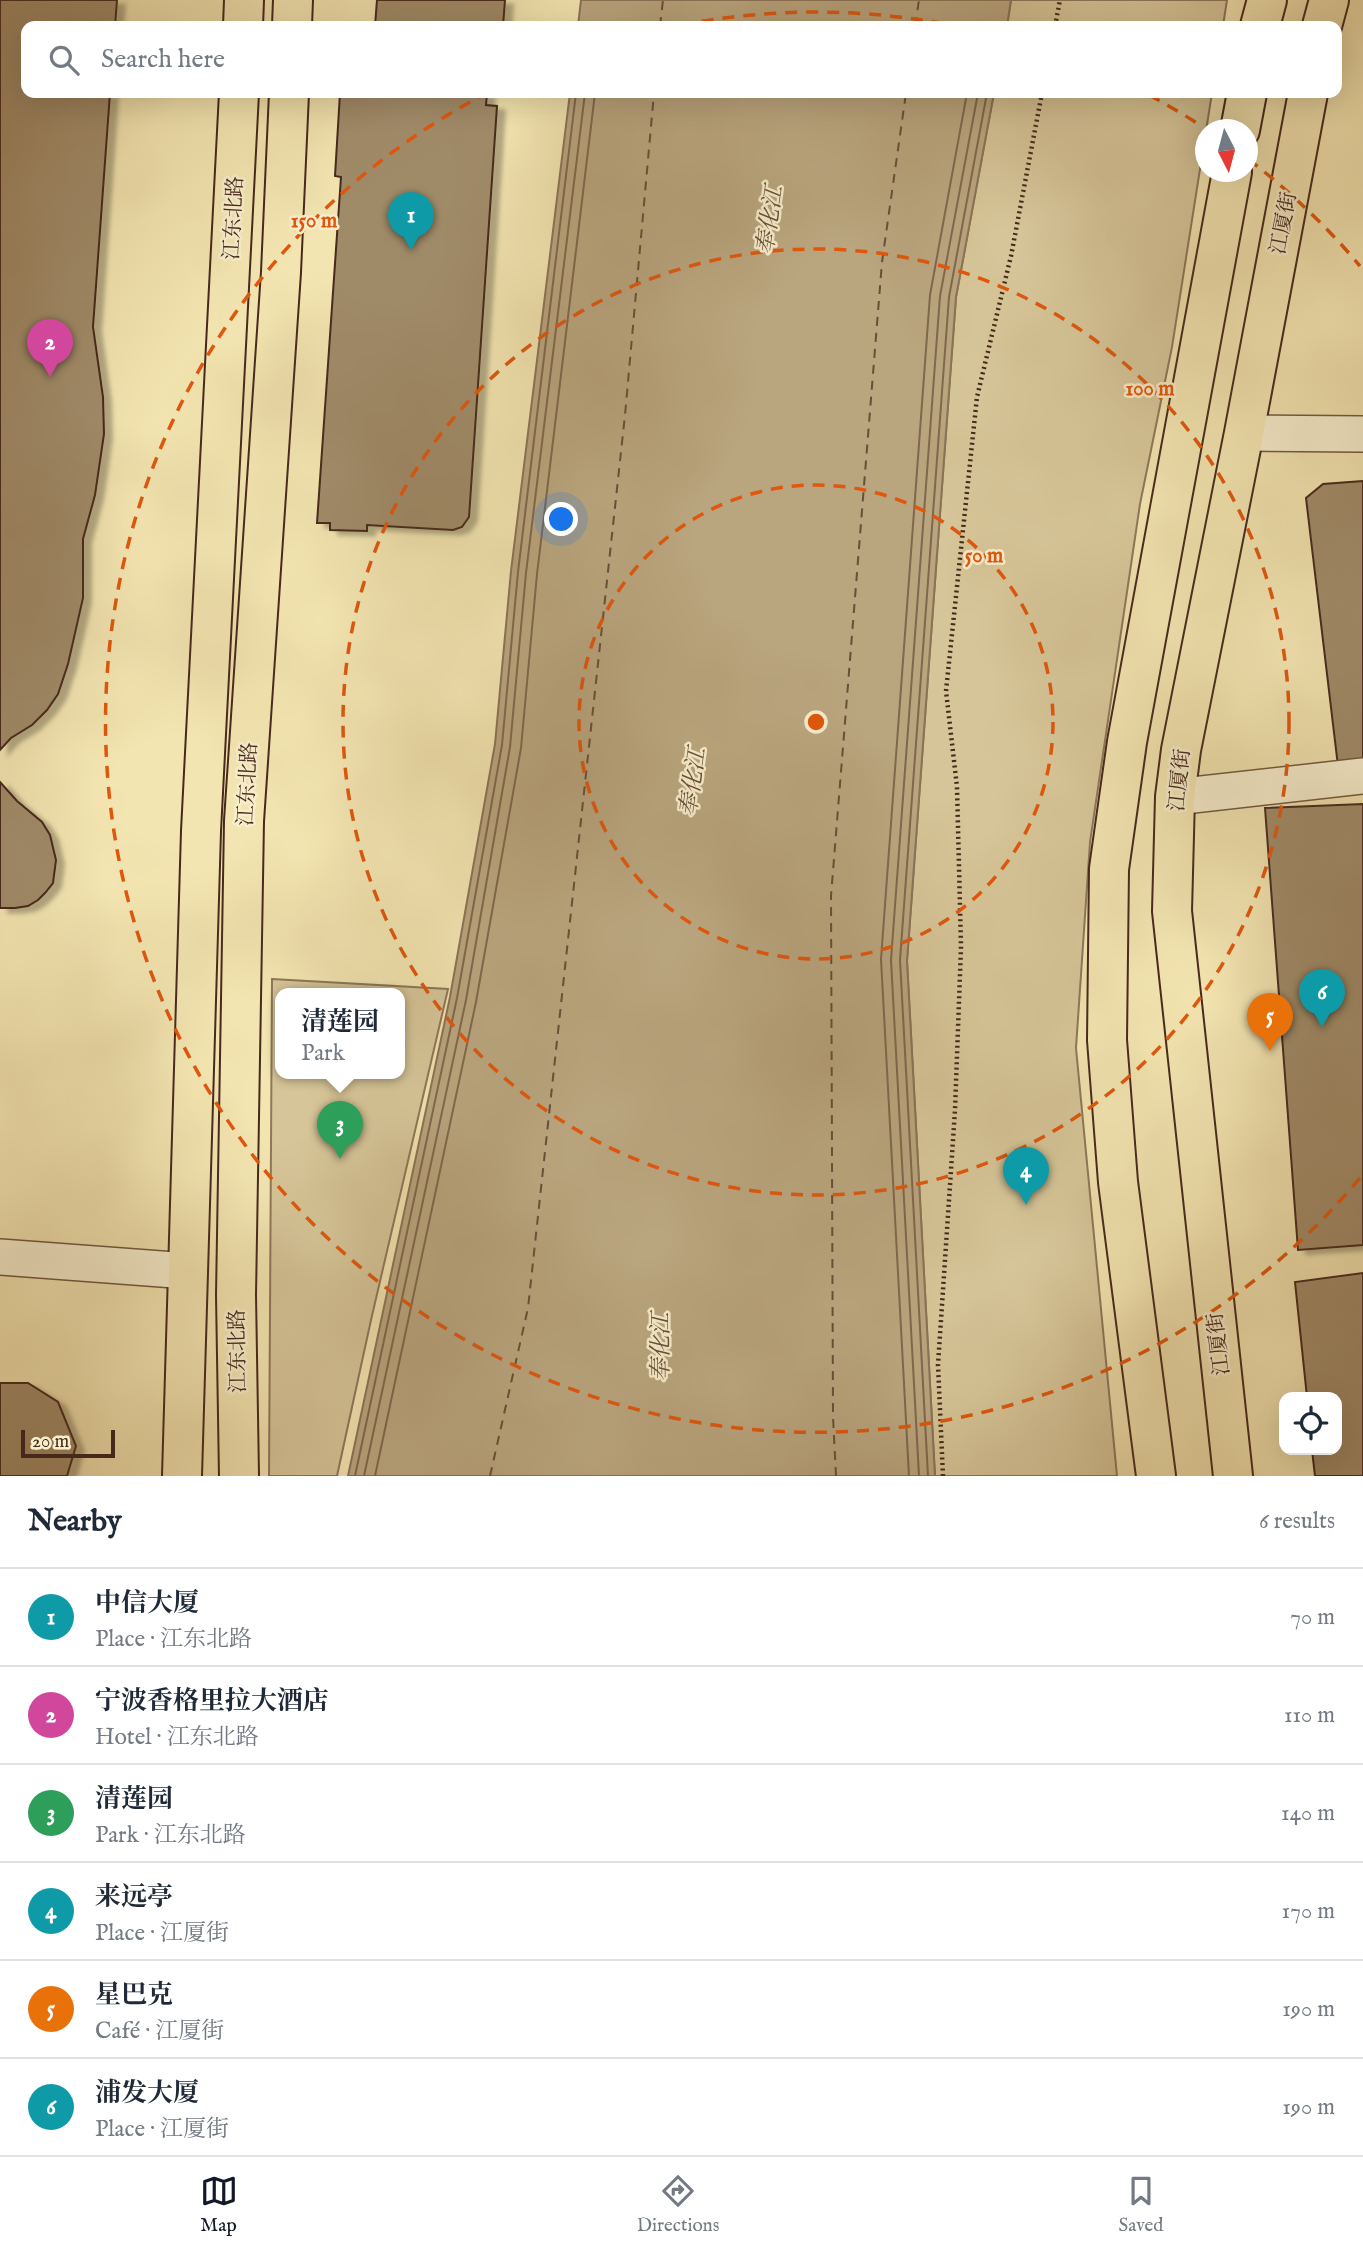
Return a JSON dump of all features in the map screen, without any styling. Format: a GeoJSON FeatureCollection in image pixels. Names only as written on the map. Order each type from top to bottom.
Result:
{"type":"FeatureCollection","features":[{"type":"Feature","properties":{"kind":"main road"},"geometry":{"type":"LineString","coordinates":[[243,21],[244,0]]}},
{"type":"Feature","properties":{"kind":"main road"},"geometry":{"type":"LineString","coordinates":[[292,21],[293,0]]}},
{"type":"Feature","properties":{"kind":"main road"},"geometry":{"type":"LineString","coordinates":[[1261,21],[1267,0]]}},
{"type":"Feature","properties":{"kind":"main road"},"geometry":{"type":"LineString","coordinates":[[1323,21],[1329,0]]}},
{"type":"Feature","properties":{"kind":"main road","name":"江东北路"},"geometry":{"type":"LineString","coordinates":[[182,1476],[201,831],[239,98]]}},
{"type":"Feature","properties":{"kind":"main road","name":"江东北路"},"geometry":{"type":"LineString","coordinates":[[239,1476],[236,1295],[244,821],[281,272],[289,98]]}},
{"type":"Feature","properties":{"kind":"main road"},"geometry":{"type":"LineString","coordinates":[[1242,119],[1246,98]]}},
{"type":"Feature","properties":{"kind":"main road","name":"江厦街"},"geometry":{"type":"LineString","coordinates":[[1233,1476],[1172,911],[1175,797],[1181,750],[1307,98]]}},
{"type":"Feature","properties":{"kind":"main road"},"geometry":{"type":"LineString","coordinates":[[1156,1476],[1118,1182],[1107,1040],[1109,869],[1127,742],[1230,182]]}},
{"type":"Feature","properties":{"kind":"street"},"geometry":{"type":"LineString","coordinates":[[1244,433],[1363,434]]}},
{"type":"Feature","properties":{"kind":"street"},"geometry":{"type":"LineString","coordinates":[[1175,797],[1363,776]]}},
{"type":"Feature","properties":{"kind":"street"},"geometry":{"type":"LineString","coordinates":[[0,1257],[188,1271]]}},
{"type":"Feature","properties":{"kind":"path"},"geometry":{"type":"LineString","coordinates":[[1056,21],[1060,0]]}},
{"type":"Feature","properties":{"kind":"path"},"geometry":{"type":"LineString","coordinates":[[943,1476],[938,1365],[955,1110],[961,947],[957,788],[946,691],[977,397],[1011,256],[1041,98]]}},
{"type":"Feature","properties":{"kind":"shaded area"},"geometry":{"type":"Polygon","coordinates":[[[1011,0],[1227,0],[1224,21],[1008,21],[1011,0]]]}},
{"type":"Feature","properties":{"kind":"shaded area"},"geometry":{"type":"Polygon","coordinates":[[[993,98],[1211,98],[1208,119],[1195,119],[1195,182],[1198,182],[1172,347],[1140,504],[1090,842],[1076,1048],[1117,1476],[935,1476],[907,961],[956,297],[993,98]]]}},
{"type":"Feature","properties":{"kind":"shaded area"},"geometry":{"type":"Polygon","coordinates":[[[272,979],[448,989],[337,1476],[269,1476],[272,979]]]}},
{"type":"Feature","properties":{"kind":"water"},"geometry":{"type":"Polygon","coordinates":[[[581,0],[1011,0],[1008,21],[579,21],[581,0]]]}},
{"type":"Feature","properties":{"kind":"water","name":"奉化江"},"geometry":{"type":"Polygon","coordinates":[[[569,98],[993,98],[956,297],[907,961],[935,1476],[348,1476],[450,997],[495,744],[511,571],[569,98]]]}},
{"type":"Feature","properties":{"kind":"building"},"geometry":{"type":"Polygon","coordinates":[[[0,0],[117,0],[115,21],[21,21],[21,98],[110,98],[93,327],[103,397],[104,434],[95,495],[83,539],[83,598],[68,664],[58,694],[47,710],[0,750],[0,0]]]}},
{"type":"Feature","properties":{"kind":"building"},"geometry":{"type":"Polygon","coordinates":[[[377,0],[505,0],[503,21],[375,21],[377,0]]]}},
{"type":"Feature","properties":{"kind":"building"},"geometry":{"type":"Polygon","coordinates":[[[340,98],[487,98],[486,105],[497,106],[469,517],[462,527],[453,530],[367,525],[367,531],[330,530],[330,523],[317,523],[341,177],[335,176],[340,98]]]}},
{"type":"Feature","properties":{"kind":"building"},"geometry":{"type":"Polygon","coordinates":[[[1363,481],[1363,764],[1338,766],[1306,498],[1323,484],[1363,481]]]}},
{"type":"Feature","properties":{"kind":"building"},"geometry":{"type":"Polygon","coordinates":[[[0,782],[42,822],[50,835],[56,860],[53,883],[38,900],[28,906],[0,908],[0,782]]]}},
{"type":"Feature","properties":{"kind":"building"},"geometry":{"type":"Polygon","coordinates":[[[1363,804],[1363,1245],[1298,1250],[1265,808],[1363,804]]]}},
{"type":"Feature","properties":{"kind":"building"},"geometry":{"type":"Polygon","coordinates":[[[1363,1273],[1363,1476],[1315,1476],[1313,1455],[1342,1455],[1342,1392],[1306,1392],[1295,1282],[1363,1273]]]}},
{"type":"Feature","properties":{"kind":"building"},"geometry":{"type":"Polygon","coordinates":[[[0,1383],[28,1383],[58,1402],[76,1446],[67,1476],[0,1476],[0,1383]]]}},
{"type":"Feature","properties":{"kind":"ferry route"},"geometry":{"type":"LineString","coordinates":[[661,21],[663,0]]}},
{"type":"Feature","properties":{"kind":"ferry route"},"geometry":{"type":"LineString","coordinates":[[916,21],[919,0]]}},
{"type":"Feature","properties":{"kind":"ferry route"},"geometry":{"type":"LineString","coordinates":[[490,1476],[528,1308],[625,415],[654,98]]}},
{"type":"Feature","properties":{"kind":"ferry route"},"geometry":{"type":"LineString","coordinates":[[836,1476],[833,1417],[831,896],[882,262],[905,98]]}},
{"type":"Feature","properties":{"kind":"place","name":"中信大厦"},"geometry":{"type":"Point","coordinates":[411,250]}},
{"type":"Feature","properties":{"kind":"place","name":"宁波香格里拉大酒店"},"geometry":{"type":"Point","coordinates":[50,377]}},
{"type":"Feature","properties":{"kind":"place","name":"浦发大厦"},"geometry":{"type":"Point","coordinates":[1322,1027]}},
{"type":"Feature","properties":{"kind":"place","name":"星巴克"},"geometry":{"type":"Point","coordinates":[1270,1051]}},
{"type":"Feature","properties":{"kind":"place","name":"清莲园"},"geometry":{"type":"Point","coordinates":[340,1159]}},
{"type":"Feature","properties":{"kind":"place","name":"来远亭"},"geometry":{"type":"Point","coordinates":[1026,1205]}}]}
